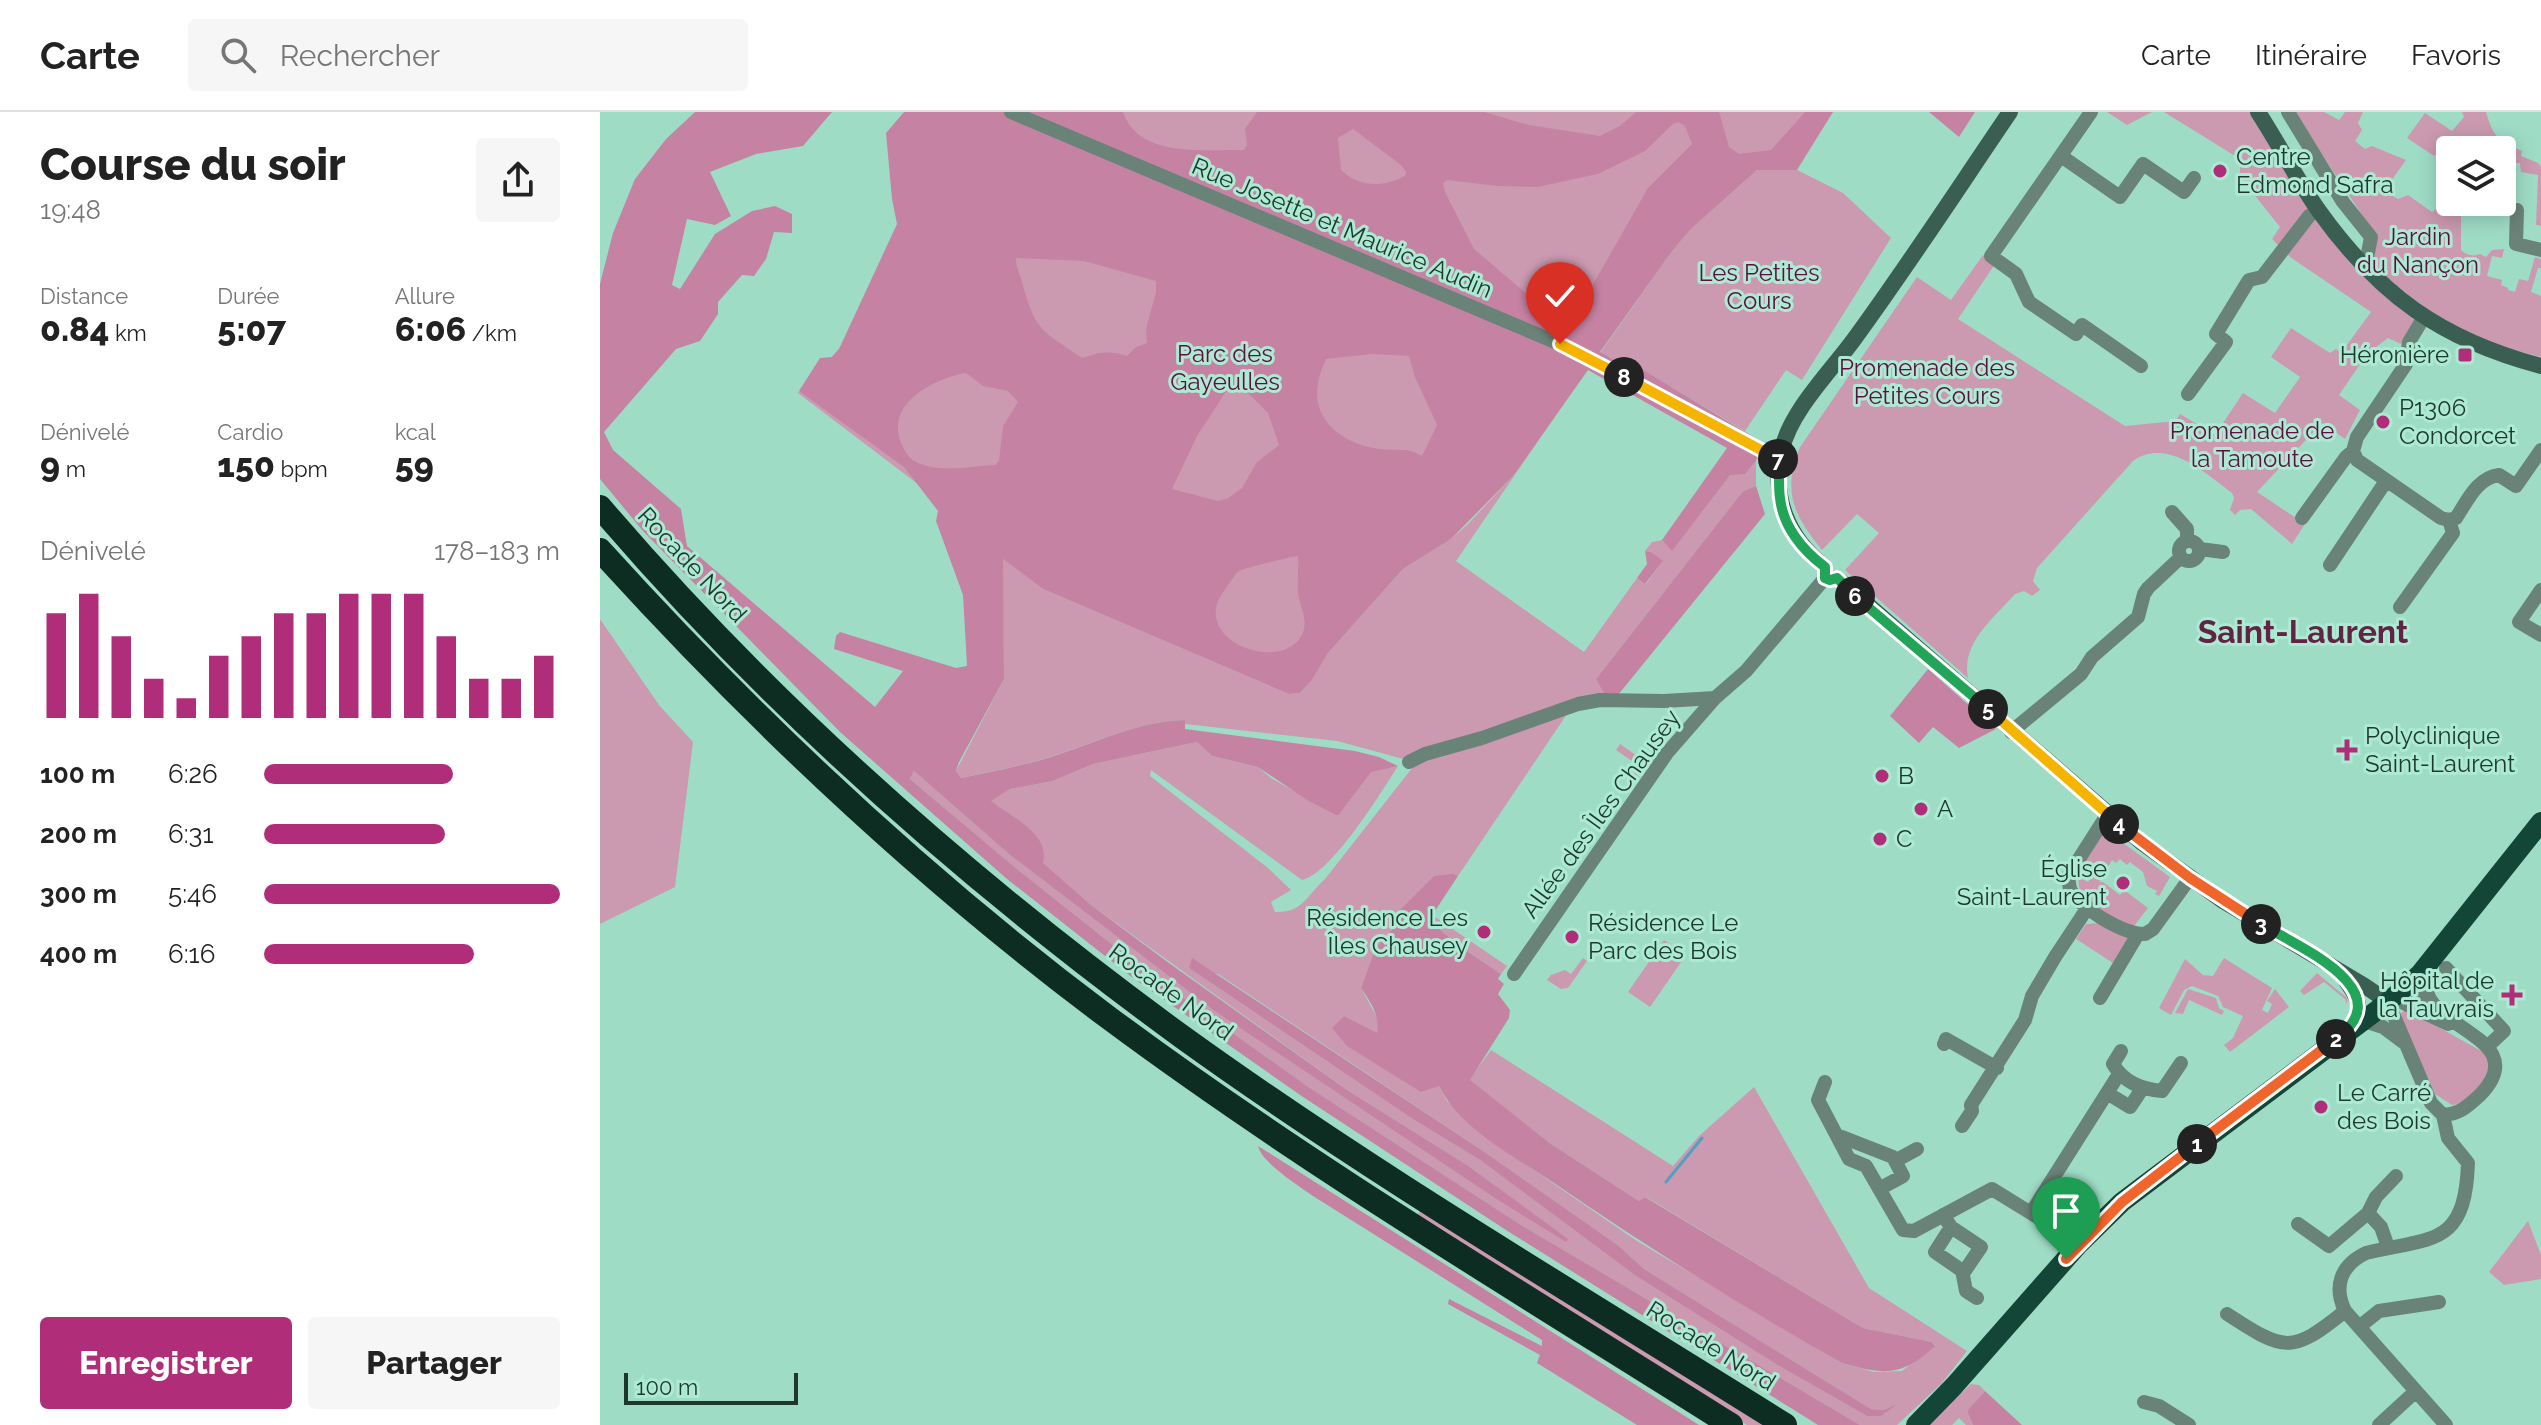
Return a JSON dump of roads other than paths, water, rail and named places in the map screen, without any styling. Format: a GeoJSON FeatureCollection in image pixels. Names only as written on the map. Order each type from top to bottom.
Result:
{"type":"FeatureCollection","features":[{"type":"Feature","properties":{"kind":"highway","name":"Rocade Nord"},"geometry":{"type":"LineString","coordinates":[[600,507],[666,580],[805,721],[944,848],[1064,947],[1183,1037],[1304,1120],[1785,1425]]}},
{"type":"Feature","properties":{"kind":"highway"},"geometry":{"type":"LineString","coordinates":[[600,550],[723,681],[846,799],[996,930],[1106,1016],[1288,1145],[1731,1425]]}},
{"type":"Feature","properties":{"kind":"main road"},"geometry":{"type":"LineString","coordinates":[[1916,1425],[2079,1244],[2122,1202],[2390,1000],[2420,974],[2440,962],[2541,822]]}},
{"type":"Feature","properties":{"kind":"street","name":"Rue Josette et Maurice Audin"},"geometry":{"type":"LineString","coordinates":[[1011,112],[1560,344],[1779,460]]}},
{"type":"Feature","properties":{"kind":"street"},"geometry":{"type":"LineString","coordinates":[[2010,112],[1795,419],[1782,445],[1779,460],[1779,494],[1795,538],[1829,574],[2107,815],[2190,878],[2223,901],[2390,1000],[2474,1037]]}},
{"type":"Feature","properties":{"kind":"street"},"geometry":{"type":"LineString","coordinates":[[2091,112],[1991,256],[2016,274],[2029,302],[2076,334],[2082,325],[2141,366]]}},
{"type":"Feature","properties":{"kind":"street"},"geometry":{"type":"LineString","coordinates":[[2258,112],[2318,210],[2365,269],[2424,317],[2487,349],[2541,366]]}},
{"type":"Feature","properties":{"kind":"street"},"geometry":{"type":"LineString","coordinates":[[2288,112],[2343,202],[2371,237],[2365,269]]}},
{"type":"Feature","properties":{"kind":"street"},"geometry":{"type":"LineString","coordinates":[[2061,156],[2120,197],[2143,164],[2184,192],[2194,178]]}},
{"type":"Feature","properties":{"kind":"street"},"geometry":{"type":"LineString","coordinates":[[2188,394],[2226,342],[2216,334],[2249,280],[2262,277],[2309,216],[2318,210]]}},
{"type":"Feature","properties":{"kind":"street"},"geometry":{"type":"LineString","coordinates":[[2517,210],[2516,244],[2541,250]]}},
{"type":"Feature","properties":{"kind":"street"},"geometry":{"type":"LineString","coordinates":[[2302,518],[2353,451],[2364,424],[2406,364],[2409,342],[2424,317]]}},
{"type":"Feature","properties":{"kind":"street"},"geometry":{"type":"LineString","coordinates":[[2353,451],[2357,460],[2386,481],[2441,518],[2449,520],[2456,518],[2488,476],[2499,475],[2516,486],[2541,450]]}},
{"type":"Feature","properties":{"kind":"street"},"geometry":{"type":"LineString","coordinates":[[2330,565],[2386,481]]}},
{"type":"Feature","properties":{"kind":"street"},"geometry":{"type":"LineString","coordinates":[[2172,512],[2187,529],[2194,545]]}},
{"type":"Feature","properties":{"kind":"street"},"geometry":{"type":"LineString","coordinates":[[2400,607],[2453,533],[2449,520]]}},
{"type":"Feature","properties":{"kind":"street"},"geometry":{"type":"LineString","coordinates":[[2011,732],[2081,674],[2092,657],[2138,617],[2148,588],[2181,557],[2179,547],[2194,545],[2223,552]]}},
{"type":"Feature","properties":{"kind":"street","name":"Allée des Îles Chausey"},"geometry":{"type":"LineString","coordinates":[[1514,974],[1660,762],[1715,698],[1746,671],[1829,574]]}},
{"type":"Feature","properties":{"kind":"street"},"geometry":{"type":"LineString","coordinates":[[2541,590],[2519,622],[2541,635]]}},
{"type":"Feature","properties":{"kind":"street"},"geometry":{"type":"LineString","coordinates":[[1409,762],[1425,754],[1593,701],[1715,698]]}},
{"type":"Feature","properties":{"kind":"street"},"geometry":{"type":"LineString","coordinates":[[2107,815],[2068,876],[2070,889],[2088,907],[2117,927],[2145,934],[2153,929],[2190,878]]}},
{"type":"Feature","properties":{"kind":"street"},"geometry":{"type":"LineString","coordinates":[[1962,1126],[1972,1111],[1971,1105],[2025,1020],[2032,996],[2088,907]]}},
{"type":"Feature","properties":{"kind":"street"},"geometry":{"type":"LineString","coordinates":[[2100,998],[2138,934]]}},
{"type":"Feature","properties":{"kind":"street"},"geometry":{"type":"LineString","coordinates":[[2443,1115],[2463,1111],[2488,1085],[2495,1071],[2495,1063],[2487,1047],[2439,1010],[2430,999],[2426,986],[2440,962],[2504,1031],[2487,1047]]}},
{"type":"Feature","properties":{"kind":"street"},"geometry":{"type":"LineString","coordinates":[[2338,969],[2355,992],[2359,1004],[2355,1025],[2388,1029],[2405,1044]]}},
{"type":"Feature","properties":{"kind":"street"},"geometry":{"type":"LineString","coordinates":[[2420,974],[2416,996],[2435,1018]]}},
{"type":"Feature","properties":{"kind":"street"},"geometry":{"type":"LineString","coordinates":[[2390,1000],[2431,1103],[2443,1115],[2448,1138],[2468,1163],[2462,1210],[2442,1235],[2356,1257],[2342,1273],[2339,1288],[2345,1311],[2446,1425]]}},
{"type":"Feature","properties":{"kind":"street"},"geometry":{"type":"LineString","coordinates":[[1944,1044],[1946,1039],[1997,1068]]}},
{"type":"Feature","properties":{"kind":"street"},"geometry":{"type":"LineString","coordinates":[[2121,1051],[2113,1064],[2119,1074],[2142,1089],[2162,1091],[2181,1063]]}},
{"type":"Feature","properties":{"kind":"street"},"geometry":{"type":"LineString","coordinates":[[2031,1213],[2119,1074]]}},
{"type":"Feature","properties":{"kind":"street"},"geometry":{"type":"LineString","coordinates":[[1825,1082],[1818,1100],[1840,1142],[1849,1159],[1866,1166],[1903,1230],[1914,1231],[1947,1221],[1992,1189],[2079,1244]]}},
{"type":"Feature","properties":{"kind":"street"},"geometry":{"type":"LineString","coordinates":[[2107,1093],[2130,1107],[2142,1089]]}},
{"type":"Feature","properties":{"kind":"street"},"geometry":{"type":"LineString","coordinates":[[1840,1142],[1842,1137],[1893,1157],[1903,1176],[1879,1189]]}},
{"type":"Feature","properties":{"kind":"street"},"geometry":{"type":"LineString","coordinates":[[1895,1161],[1917,1149]]}},
{"type":"Feature","properties":{"kind":"street"},"geometry":{"type":"LineString","coordinates":[[2298,1224],[2329,1246],[2368,1213],[2376,1197],[2396,1176]]}},
{"type":"Feature","properties":{"kind":"street"},"geometry":{"type":"LineString","coordinates":[[2368,1213],[2381,1227],[2388,1247]]}},
{"type":"Feature","properties":{"kind":"street"},"geometry":{"type":"LineString","coordinates":[[1947,1221],[1981,1247],[1964,1272],[1935,1252],[1947,1221]]}},
{"type":"Feature","properties":{"kind":"street"},"geometry":{"type":"LineString","coordinates":[[1962,1270],[1966,1291],[1977,1298]]}},
{"type":"Feature","properties":{"kind":"street"},"geometry":{"type":"LineString","coordinates":[[2359,1327],[2379,1311],[2439,1302]]}},
{"type":"Feature","properties":{"kind":"street"},"geometry":{"type":"LineString","coordinates":[[2227,1314],[2264,1338],[2292,1344],[2312,1338],[2345,1311]]}},
{"type":"Feature","properties":{"kind":"street"},"geometry":{"type":"LineString","coordinates":[[2379,1425],[2416,1391]]}},
{"type":"Feature","properties":{"kind":"street"},"geometry":{"type":"LineString","coordinates":[[2144,1402],[2159,1406],[2189,1425]]}},
{"type":"Feature","properties":{"kind":"waterway"},"geometry":{"type":"LineString","coordinates":[[1666,1182],[1702,1138]]}},
{"type":"Feature","properties":{"kind":"place","name":"Centre Edmond Safra"},"geometry":{"type":"Point","coordinates":[2220,171]}},
{"type":"Feature","properties":{"kind":"place","name":"Héronière"},"geometry":{"type":"Point","coordinates":[2465,355]}},
{"type":"Feature","properties":{"kind":"place","name":"P1306 Condorcet"},"geometry":{"type":"Point","coordinates":[2383,422]}},
{"type":"Feature","properties":{"kind":"place","name":"Polyclinique Saint-Laurent"},"geometry":{"type":"Point","coordinates":[2347,750]}},
{"type":"Feature","properties":{"kind":"place","name":"B"},"geometry":{"type":"Point","coordinates":[1882,776]}},
{"type":"Feature","properties":{"kind":"place","name":"A"},"geometry":{"type":"Point","coordinates":[1921,809]}},
{"type":"Feature","properties":{"kind":"place","name":"C"},"geometry":{"type":"Point","coordinates":[1880,839]}},
{"type":"Feature","properties":{"kind":"place","name":"Église Saint-Laurent"},"geometry":{"type":"Point","coordinates":[2123,883]}},
{"type":"Feature","properties":{"kind":"place","name":"Résidence Les Îles Chausey"},"geometry":{"type":"Point","coordinates":[1484,932]}},
{"type":"Feature","properties":{"kind":"place","name":"Résidence Le Parc des Bois"},"geometry":{"type":"Point","coordinates":[1572,937]}},
{"type":"Feature","properties":{"kind":"place","name":"Hôpital de la Tauvrais"},"geometry":{"type":"Point","coordinates":[2512,995]}},
{"type":"Feature","properties":{"kind":"place","name":"Le Carré des Bois"},"geometry":{"type":"Point","coordinates":[2321,1107]}},
{"type":"Feature","properties":{"kind":"district","name":"Saint-Laurent"},"geometry":{"type":"Point","coordinates":[2303,632]}},
{"type":"Feature","properties":{"kind":"park label","name":"Jardin du Nançon"},"geometry":{"type":"Point","coordinates":[2418,251]}},
{"type":"Feature","properties":{"kind":"park label","name":"Les Petites Cours"},"geometry":{"type":"Point","coordinates":[1759,287]}},
{"type":"Feature","properties":{"kind":"park label","name":"Parc des Gayeulles"},"geometry":{"type":"Point","coordinates":[1225,368]}},
{"type":"Feature","properties":{"kind":"park label","name":"Promenade des Petites Cours"},"geometry":{"type":"Point","coordinates":[1927,382]}},
{"type":"Feature","properties":{"kind":"park label","name":"Promenade de la Tamoute"},"geometry":{"type":"Point","coordinates":[2252,445]}}]}
